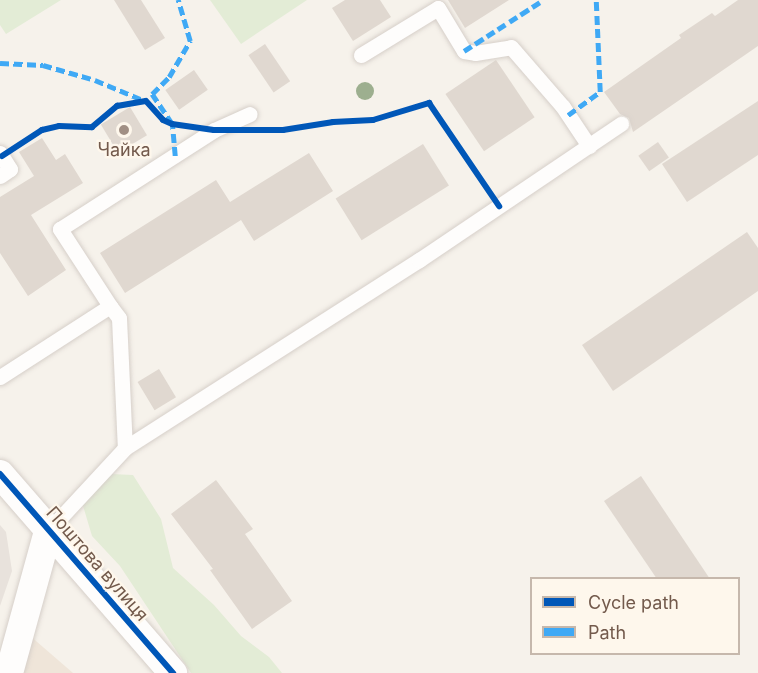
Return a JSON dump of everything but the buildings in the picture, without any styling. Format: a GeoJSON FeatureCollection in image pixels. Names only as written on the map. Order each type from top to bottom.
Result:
{"type":"FeatureCollection","features":[{"type":"Feature","properties":{"kind":"street","name":"Поштова вулиця"},"geometry":{"type":"LineString","coordinates":[[0,474],[173,673]]}},
{"type":"Feature","properties":{"kind":"street"},"geometry":{"type":"LineString","coordinates":[[9,673],[48,531]]}},
{"type":"Feature","properties":{"kind":"lane"},"geometry":{"type":"LineString","coordinates":[[361,55],[438,8],[464,51],[475,53],[511,47],[563,107],[589,146]]}},
{"type":"Feature","properties":{"kind":"lane"},"geometry":{"type":"LineString","coordinates":[[125,448],[118,318],[60,229],[214,130],[250,114]]}},
{"type":"Feature","properties":{"kind":"lane"},"geometry":{"type":"LineString","coordinates":[[48,531],[125,448],[419,260],[621,124]]}},
{"type":"Feature","properties":{"kind":"lane"},"geometry":{"type":"LineString","coordinates":[[0,153],[10,169],[0,176]]}},
{"type":"Feature","properties":{"kind":"lane"},"geometry":{"type":"LineString","coordinates":[[0,377],[110,306]]}},
{"type":"Feature","properties":{"kind":"shaded area"},"geometry":{"type":"Polygon","coordinates":[[[0,525],[6,532],[12,571],[0,606],[0,525]]]}},
{"type":"Feature","properties":{"kind":"shaded area"},"geometry":{"type":"Polygon","coordinates":[[[21,628],[73,673],[9,673],[21,628]]]}},
{"type":"Feature","properties":{"kind":"green space"},"geometry":{"type":"Polygon","coordinates":[[[0,0],[61,0],[6,34],[0,25],[0,0]]]}},
{"type":"Feature","properties":{"kind":"green space"},"geometry":{"type":"Polygon","coordinates":[[[210,0],[307,0],[241,44],[210,0]]]}},
{"type":"Feature","properties":{"kind":"green space"},"geometry":{"type":"Polygon","coordinates":[[[111,474],[133,475],[161,519],[173,568],[214,605],[241,636],[269,657],[282,673],[191,673],[120,566],[92,536],[81,499],[111,474]]]}},
{"type":"Feature","properties":{"kind":"marked path"},"geometry":{"type":"LineString","coordinates":[[175,156],[172,124],[152,94],[169,77],[190,41],[178,0]]}},
{"type":"Feature","properties":{"kind":"marked path"},"geometry":{"type":"LineString","coordinates":[[464,51],[543,0]]}},
{"type":"Feature","properties":{"kind":"marked path"},"geometry":{"type":"LineString","coordinates":[[568,115],[600,92],[596,0]]}},
{"type":"Feature","properties":{"kind":"marked path"},"geometry":{"type":"LineString","coordinates":[[0,63],[43,65],[95,80],[143,100]]}},
{"type":"Feature","properties":{"kind":"cycle path"},"geometry":{"type":"LineString","coordinates":[[2,156],[42,130],[59,126],[92,127],[117,106],[146,101],[163,120],[172,124],[214,130],[283,130],[333,122],[373,120],[429,103],[499,206]]}},
{"type":"Feature","properties":{"kind":"cycle path"},"geometry":{"type":"LineString","coordinates":[[0,474],[173,673]]}},
{"type":"Feature","properties":{"kind":"place","name":"Чайка"},"geometry":{"type":"Point","coordinates":[124,130]}}]}
